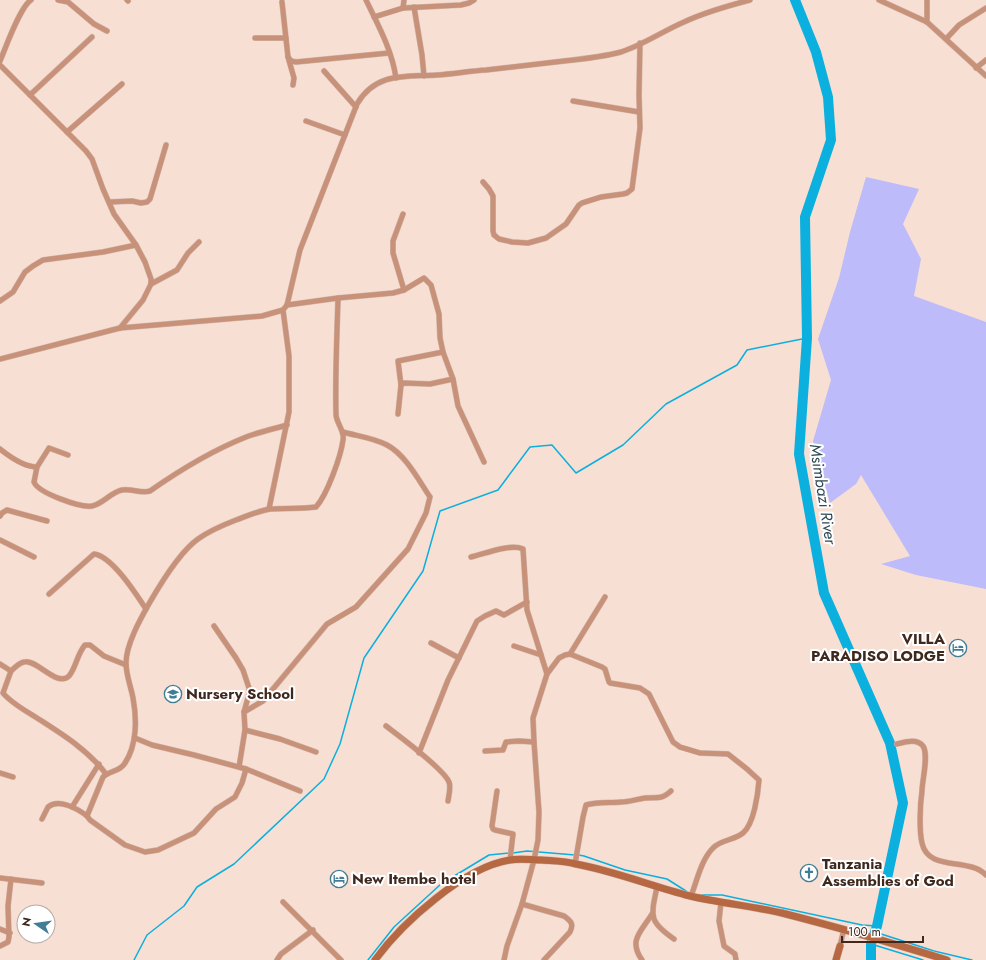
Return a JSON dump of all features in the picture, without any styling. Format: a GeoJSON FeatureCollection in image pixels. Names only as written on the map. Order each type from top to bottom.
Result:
{"type":"FeatureCollection","features":[{"type":"Feature","properties":{"kind":"main road"},"geometry":{"type":"LineString","coordinates":[[379,958],[401,930],[441,895],[464,880],[487,866],[510,860],[534,860],[575,864],[691,896],[780,913],[844,929],[947,960]]}},
{"type":"Feature","properties":{"kind":"main road"},"geometry":{"type":"LineString","coordinates":[[836,960],[840,946]]}},
{"type":"Feature","properties":{"kind":"street"},"geometry":{"type":"LineString","coordinates":[[0,61],[24,8],[31,0]]}},
{"type":"Feature","properties":{"kind":"street"},"geometry":{"type":"LineString","coordinates":[[58,0],[68,2],[94,24],[107,31]]}},
{"type":"Feature","properties":{"kind":"street"},"geometry":{"type":"LineString","coordinates":[[366,0],[380,28],[390,53],[396,78]]}},
{"type":"Feature","properties":{"kind":"street"},"geometry":{"type":"LineString","coordinates":[[403,8],[404,0]]}},
{"type":"Feature","properties":{"kind":"street"},"geometry":{"type":"LineString","coordinates":[[374,17],[403,8],[461,5],[474,0]]}},
{"type":"Feature","properties":{"kind":"street"},"geometry":{"type":"LineString","coordinates":[[269,509],[289,412],[289,356],[283,310],[286,305],[300,250],[356,107],[368,89],[380,82],[415,75],[424,76],[590,58],[622,52],[685,21],[715,10],[750,0]]}},
{"type":"Feature","properties":{"kind":"street"},"geometry":{"type":"LineString","coordinates":[[879,0],[927,22],[986,76]]}},
{"type":"Feature","properties":{"kind":"street"},"geometry":{"type":"LineString","coordinates":[[927,0],[927,22]]}},
{"type":"Feature","properties":{"kind":"street"},"geometry":{"type":"LineString","coordinates":[[282,2],[288,57],[294,78],[293,85]]}},
{"type":"Feature","properties":{"kind":"street"},"geometry":{"type":"LineString","coordinates":[[414,7],[424,76]]}},
{"type":"Feature","properties":{"kind":"street"},"geometry":{"type":"LineString","coordinates":[[946,39],[959,25],[986,8]]}},
{"type":"Feature","properties":{"kind":"street"},"geometry":{"type":"LineString","coordinates":[[30,96],[92,37]]}},
{"type":"Feature","properties":{"kind":"street"},"geometry":{"type":"LineString","coordinates":[[255,38],[286,38]]}},
{"type":"Feature","properties":{"kind":"street"},"geometry":{"type":"LineString","coordinates":[[483,182],[493,196],[493,231],[499,239],[528,243],[546,238],[566,224],[582,203],[601,197],[627,193],[632,189],[640,128],[640,43]]}},
{"type":"Feature","properties":{"kind":"street"},"geometry":{"type":"LineString","coordinates":[[288,57],[291,61],[296,62],[390,53]]}},
{"type":"Feature","properties":{"kind":"street"},"geometry":{"type":"LineString","coordinates":[[976,68],[986,60]]}},
{"type":"Feature","properties":{"kind":"street"},"geometry":{"type":"LineString","coordinates":[[0,65],[92,159],[103,189],[118,220],[136,245],[145,262],[151,279],[151,284],[143,300],[120,328]]}},
{"type":"Feature","properties":{"kind":"street"},"geometry":{"type":"LineString","coordinates":[[324,71],[356,107]]}},
{"type":"Feature","properties":{"kind":"street"},"geometry":{"type":"LineString","coordinates":[[67,132],[122,84]]}},
{"type":"Feature","properties":{"kind":"street"},"geometry":{"type":"LineString","coordinates":[[573,101],[639,112]]}},
{"type":"Feature","properties":{"kind":"street"},"geometry":{"type":"LineString","coordinates":[[306,121],[345,135]]}},
{"type":"Feature","properties":{"kind":"street"},"geometry":{"type":"LineString","coordinates":[[110,202],[141,203],[147,202],[150,199],[166,145]]}},
{"type":"Feature","properties":{"kind":"street"},"geometry":{"type":"LineString","coordinates":[[403,214],[393,241],[393,253],[404,290]]}},
{"type":"Feature","properties":{"kind":"street"},"geometry":{"type":"LineString","coordinates":[[151,284],[177,270],[188,253],[199,242]]}},
{"type":"Feature","properties":{"kind":"street"},"geometry":{"type":"LineString","coordinates":[[0,301],[13,292],[26,272],[43,260],[103,252],[136,245]]}},
{"type":"Feature","properties":{"kind":"street"},"geometry":{"type":"LineString","coordinates":[[286,305],[393,293],[404,290],[424,278],[430,285],[440,314],[440,338],[443,352],[453,379],[458,406],[484,462]]}},
{"type":"Feature","properties":{"kind":"street"},"geometry":{"type":"LineString","coordinates":[[87,816],[103,777],[106,774],[120,769],[130,755],[135,738],[133,698],[126,665],[129,646],[146,609],[161,584],[180,558],[197,540],[228,523],[247,515],[269,509],[316,507],[321,502],[339,458],[344,438],[343,432],[339,427],[336,417],[338,298]]}},
{"type":"Feature","properties":{"kind":"street"},"geometry":{"type":"LineString","coordinates":[[0,360],[120,328],[262,316],[283,310]]}},
{"type":"Feature","properties":{"kind":"street"},"geometry":{"type":"LineString","coordinates":[[398,414],[401,384],[398,361],[443,352]]}},
{"type":"Feature","properties":{"kind":"street"},"geometry":{"type":"LineString","coordinates":[[401,384],[430,384],[453,379]]}},
{"type":"Feature","properties":{"kind":"street"},"geometry":{"type":"LineString","coordinates":[[68,455],[49,448],[37,467],[34,482],[38,489],[69,502],[91,506],[122,490],[145,493],[150,491],[181,469],[206,455],[246,437],[287,425]]}},
{"type":"Feature","properties":{"kind":"street"},"geometry":{"type":"LineString","coordinates":[[244,712],[263,701],[327,624],[356,606],[389,571],[408,549],[426,513],[430,497],[399,454],[388,445],[343,432]]}},
{"type":"Feature","properties":{"kind":"street"},"geometry":{"type":"LineString","coordinates":[[0,449],[20,462],[37,467]]}},
{"type":"Feature","properties":{"kind":"street"},"geometry":{"type":"LineString","coordinates":[[0,516],[7,510],[47,521]]}},
{"type":"Feature","properties":{"kind":"street"},"geometry":{"type":"LineString","coordinates":[[0,540],[34,557]]}},
{"type":"Feature","properties":{"kind":"street"},"geometry":{"type":"LineString","coordinates":[[471,557],[510,548],[519,547],[523,549],[529,617],[547,674]]}},
{"type":"Feature","properties":{"kind":"street"},"geometry":{"type":"LineString","coordinates":[[49,594],[94,554],[99,554],[117,570],[146,609]]}},
{"type":"Feature","properties":{"kind":"street"},"geometry":{"type":"LineString","coordinates":[[570,654],[605,597]]}},
{"type":"Feature","properties":{"kind":"street"},"geometry":{"type":"LineString","coordinates":[[419,753],[458,658],[478,621],[496,611],[504,615],[527,602]]}},
{"type":"Feature","properties":{"kind":"street"},"geometry":{"type":"LineString","coordinates":[[214,626],[236,658],[247,680],[249,694],[244,712],[244,730],[239,767]]}},
{"type":"Feature","properties":{"kind":"street"},"geometry":{"type":"LineString","coordinates":[[430,643],[458,658]]}},
{"type":"Feature","properties":{"kind":"street"},"geometry":{"type":"LineString","coordinates":[[106,774],[99,764],[73,742],[1,693],[11,671],[24,662],[29,662],[44,672],[57,678],[69,676],[81,650],[85,646],[90,645],[104,656],[126,665]]}},
{"type":"Feature","properties":{"kind":"street"},"geometry":{"type":"LineString","coordinates":[[514,646],[541,655]]}},
{"type":"Feature","properties":{"kind":"street"},"geometry":{"type":"LineString","coordinates":[[504,960],[507,946],[522,904],[538,840],[540,812],[534,742],[534,718],[547,674],[559,658],[565,655],[570,654],[606,669],[610,683],[640,688],[649,694],[673,742],[680,747],[700,753],[728,754],[759,780],[758,794],[748,827],[743,833],[714,847],[711,850],[702,864],[691,896]]}},
{"type":"Feature","properties":{"kind":"street"},"geometry":{"type":"LineString","coordinates":[[0,664],[11,671]]}},
{"type":"Feature","properties":{"kind":"street"},"geometry":{"type":"LineString","coordinates":[[386,726],[442,774],[449,783],[448,801]]}},
{"type":"Feature","properties":{"kind":"street"},"geometry":{"type":"LineString","coordinates":[[244,730],[316,752]]}},
{"type":"Feature","properties":{"kind":"street"},"geometry":{"type":"LineString","coordinates":[[135,738],[152,745],[246,769],[300,791]]}},
{"type":"Feature","properties":{"kind":"street"},"geometry":{"type":"LineString","coordinates":[[897,744],[913,741],[923,746],[925,753],[921,831],[922,844],[928,855],[936,860],[974,867],[986,875]]}},
{"type":"Feature","properties":{"kind":"street"},"geometry":{"type":"LineString","coordinates":[[485,751],[502,750],[506,742],[534,742]]}},
{"type":"Feature","properties":{"kind":"street"},"geometry":{"type":"LineString","coordinates":[[72,807],[99,764]]}},
{"type":"Feature","properties":{"kind":"street"},"geometry":{"type":"LineString","coordinates":[[42,819],[51,804],[61,804],[72,807],[87,816],[90,820],[125,845],[145,852],[158,850],[194,833],[216,809],[235,797],[246,769]]}},
{"type":"Feature","properties":{"kind":"street"},"geometry":{"type":"LineString","coordinates":[[0,773],[13,777]]}},
{"type":"Feature","properties":{"kind":"street"},"geometry":{"type":"LineString","coordinates":[[497,791],[492,826],[495,830],[513,834],[510,860]]}},
{"type":"Feature","properties":{"kind":"street"},"geometry":{"type":"LineString","coordinates":[[575,864],[586,805],[592,803],[661,798],[671,791]]}},
{"type":"Feature","properties":{"kind":"street"},"geometry":{"type":"LineString","coordinates":[[0,878],[42,883]]}},
{"type":"Feature","properties":{"kind":"street"},"geometry":{"type":"LineString","coordinates":[[0,946],[8,942],[10,933],[8,906],[11,879]]}},
{"type":"Feature","properties":{"kind":"street"},"geometry":{"type":"LineString","coordinates":[[642,960],[635,947],[637,937],[652,914],[657,887]]}},
{"type":"Feature","properties":{"kind":"street"},"geometry":{"type":"LineString","coordinates":[[283,902],[313,930],[341,960]]}},
{"type":"Feature","properties":{"kind":"street"},"geometry":{"type":"LineString","coordinates":[[721,902],[719,921],[724,946],[735,954],[736,960]]}},
{"type":"Feature","properties":{"kind":"street"},"geometry":{"type":"LineString","coordinates":[[522,904],[564,916],[570,920],[572,924],[570,932],[544,960]]}},
{"type":"Feature","properties":{"kind":"street"},"geometry":{"type":"LineString","coordinates":[[652,914],[654,921],[660,928],[674,939]]}},
{"type":"Feature","properties":{"kind":"street"},"geometry":{"type":"LineString","coordinates":[[0,929],[10,933]]}},
{"type":"Feature","properties":{"kind":"street"},"geometry":{"type":"LineString","coordinates":[[840,946],[844,929]]}},
{"type":"Feature","properties":{"kind":"street"},"geometry":{"type":"LineString","coordinates":[[277,960],[281,954],[313,930]]}},
{"type":"Feature","properties":{"kind":"shaded area"},"geometry":{"type":"Polygon","coordinates":[[[866,177],[919,189],[903,224],[921,259],[914,296],[986,322],[986,589],[916,575],[881,564],[910,556],[861,475],[856,484],[830,503],[813,441],[831,380],[818,339],[839,278],[850,232],[866,177]]]}},
{"type":"Feature","properties":{"kind":"waterway","name":"Msimbazi River"},"geometry":{"type":"LineString","coordinates":[[795,0],[816,52],[828,97],[831,140],[805,217],[807,338],[799,454],[824,593],[890,743],[903,803],[877,926],[871,944],[871,960]]}},
{"type":"Feature","properties":{"kind":"waterway"},"geometry":{"type":"LineString","coordinates":[[134,960],[147,935],[184,906],[197,887],[234,864],[324,779],[340,744],[364,658],[423,571],[440,511],[498,490],[530,447],[552,445],[576,473],[623,445],[666,404],[737,365],[747,350],[807,338]]}},
{"type":"Feature","properties":{"kind":"waterway"},"geometry":{"type":"LineString","coordinates":[[513,853],[527,851],[575,855]]}},
{"type":"Feature","properties":{"kind":"waterway"},"geometry":{"type":"LineString","coordinates":[[368,960],[394,927],[441,884],[489,855],[509,853]]}},
{"type":"Feature","properties":{"kind":"waterway"},"geometry":{"type":"LineString","coordinates":[[579,855],[625,870],[667,879],[686,891]]}},
{"type":"Feature","properties":{"kind":"waterway"},"geometry":{"type":"LineString","coordinates":[[702,895],[722,895],[862,925],[877,926]]}},
{"type":"Feature","properties":{"kind":"waterway"},"geometry":{"type":"LineString","coordinates":[[875,932],[934,951],[972,960]]}},
{"type":"Feature","properties":{"kind":"waterway"},"geometry":{"type":"LineString","coordinates":[[871,944],[923,960]]}},
{"type":"Feature","properties":{"kind":"place","name":"VILLA PARADISO LODGE"},"geometry":{"type":"Point","coordinates":[958,648]}},
{"type":"Feature","properties":{"kind":"place","name":"Nursery School"},"geometry":{"type":"Point","coordinates":[173,694]}},
{"type":"Feature","properties":{"kind":"place","name":"Tanzania Assemblies of God"},"geometry":{"type":"Point","coordinates":[809,873]}},
{"type":"Feature","properties":{"kind":"place","name":"New Itembe hotel"},"geometry":{"type":"Point","coordinates":[339,879]}}]}
